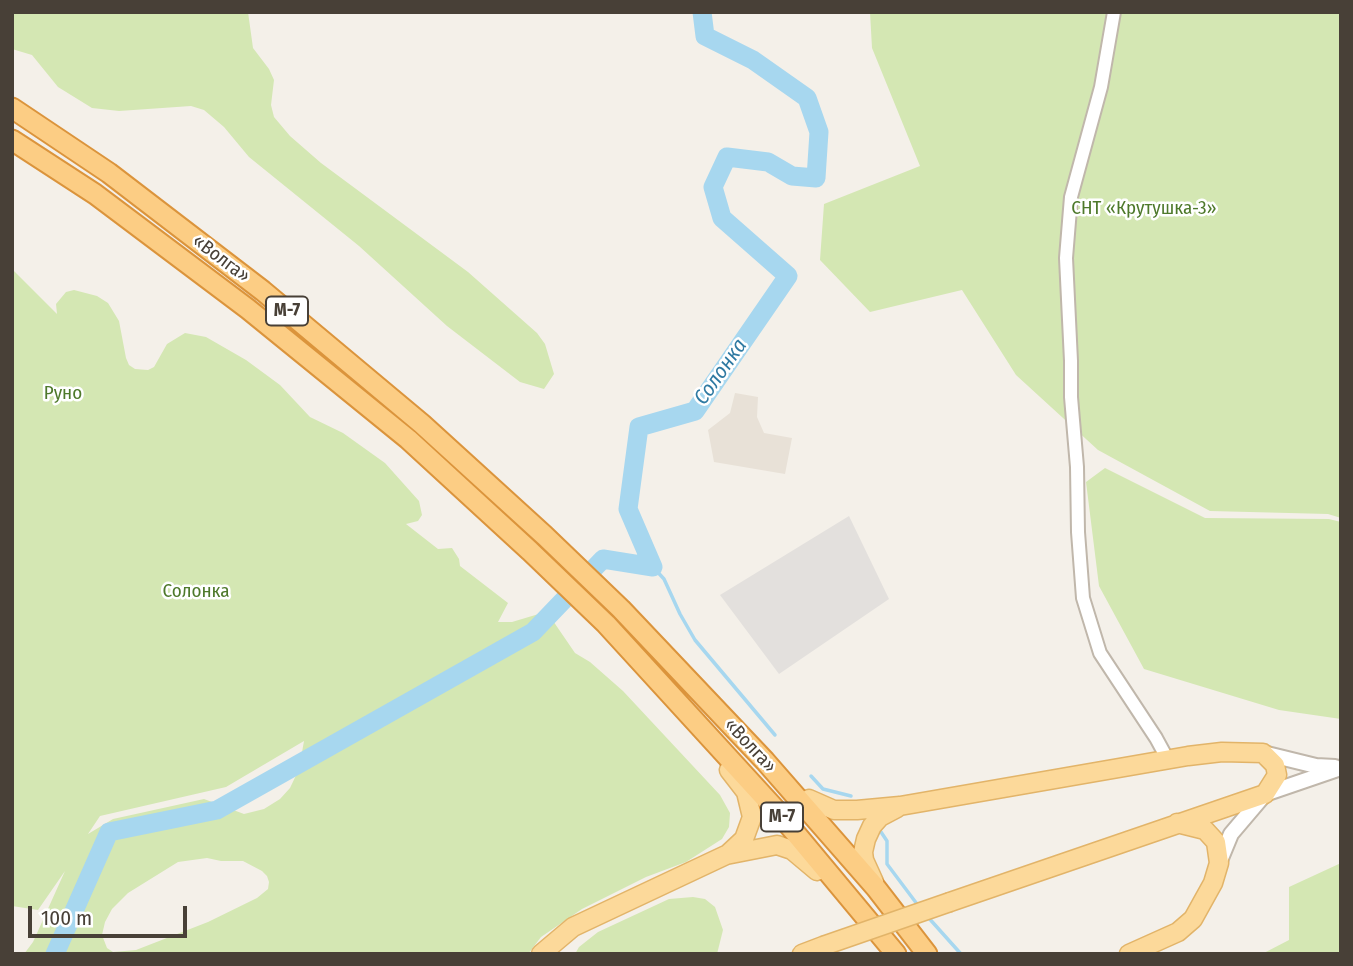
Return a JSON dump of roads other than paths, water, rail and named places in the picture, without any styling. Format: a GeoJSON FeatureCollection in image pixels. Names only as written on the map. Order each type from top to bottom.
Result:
{"type":"FeatureCollection","features":[{"type":"Feature","properties":{"kind":"highway","name":"«Волга»"},"geometry":{"type":"LineString","coordinates":[[12,108],[109,173],[263,291],[422,424],[545,536],[621,609],[873,879],[926,954]]}},
{"type":"Feature","properties":{"kind":"highway","name":"«Волга»"},"geometry":{"type":"LineString","coordinates":[[12,140],[95,194],[248,309],[408,439],[530,551],[606,624],[778,811],[896,954]]}},
{"type":"Feature","properties":{"kind":"main road"},"geometry":{"type":"LineString","coordinates":[[705,734],[717,756],[746,792],[752,810],[751,823],[744,839],[726,855]]}},
{"type":"Feature","properties":{"kind":"main road"},"geometry":{"type":"LineString","coordinates":[[802,954],[1265,794],[1277,775],[1275,765],[1263,753],[1222,752],[900,806],[834,810],[809,799]]}},
{"type":"Feature","properties":{"kind":"main road"},"geometry":{"type":"LineString","coordinates":[[765,761],[809,799],[873,879]]}},
{"type":"Feature","properties":{"kind":"main road"},"geometry":{"type":"LineString","coordinates":[[873,879],[863,852],[868,832],[880,817],[900,806]]}},
{"type":"Feature","properties":{"kind":"main road"},"geometry":{"type":"LineString","coordinates":[[1129,954],[1178,932],[1193,919],[1204,901],[1219,863],[1216,842],[1211,835],[1192,825],[1177,823]]}},
{"type":"Feature","properties":{"kind":"main road"},"geometry":{"type":"LineString","coordinates":[[541,954],[573,928],[726,855],[766,846],[777,845],[792,849],[806,859],[836,890],[855,903]]}},
{"type":"Feature","properties":{"kind":"street"},"geometry":{"type":"LineString","coordinates":[[1114,12],[1101,88],[1071,198],[1066,258],[1078,532],[1083,598],[1100,653],[1168,760]]}},
{"type":"Feature","properties":{"kind":"street"},"geometry":{"type":"LineString","coordinates":[[1263,753],[1340,768]]}},
{"type":"Feature","properties":{"kind":"street"},"geometry":{"type":"LineString","coordinates":[[1219,863],[1231,834],[1265,794],[1340,768]]}},
{"type":"Feature","properties":{"kind":"waterway","name":"Солонка"},"geometry":{"type":"LineString","coordinates":[[55,954],[109,832],[217,810],[533,632],[603,559],[653,567],[628,509],[639,427],[695,411],[788,276],[722,218],[713,187],[727,157],[768,162],[792,176],[816,178],[819,132],[807,98],[753,60],[705,36],[702,12]]}},
{"type":"Feature","properties":{"kind":"waterway"},"geometry":{"type":"LineString","coordinates":[[653,567],[664,579],[695,640],[775,735]]}},
{"type":"Feature","properties":{"kind":"waterway"},"geometry":{"type":"LineString","coordinates":[[811,776],[823,789],[851,796]]}},
{"type":"Feature","properties":{"kind":"waterway"},"geometry":{"type":"LineString","coordinates":[[881,832],[887,841],[887,864],[920,908]]}},
{"type":"Feature","properties":{"kind":"waterway"},"geometry":{"type":"LineString","coordinates":[[927,916],[961,954]]}},
{"type":"Feature","properties":{"kind":"park label","name":"СНТ «Крутушка-3»"},"geometry":{"type":"Point","coordinates":[1144,209]}},
{"type":"Feature","properties":{"kind":"park label","name":"Руно"},"geometry":{"type":"Point","coordinates":[63,394]}}]}
